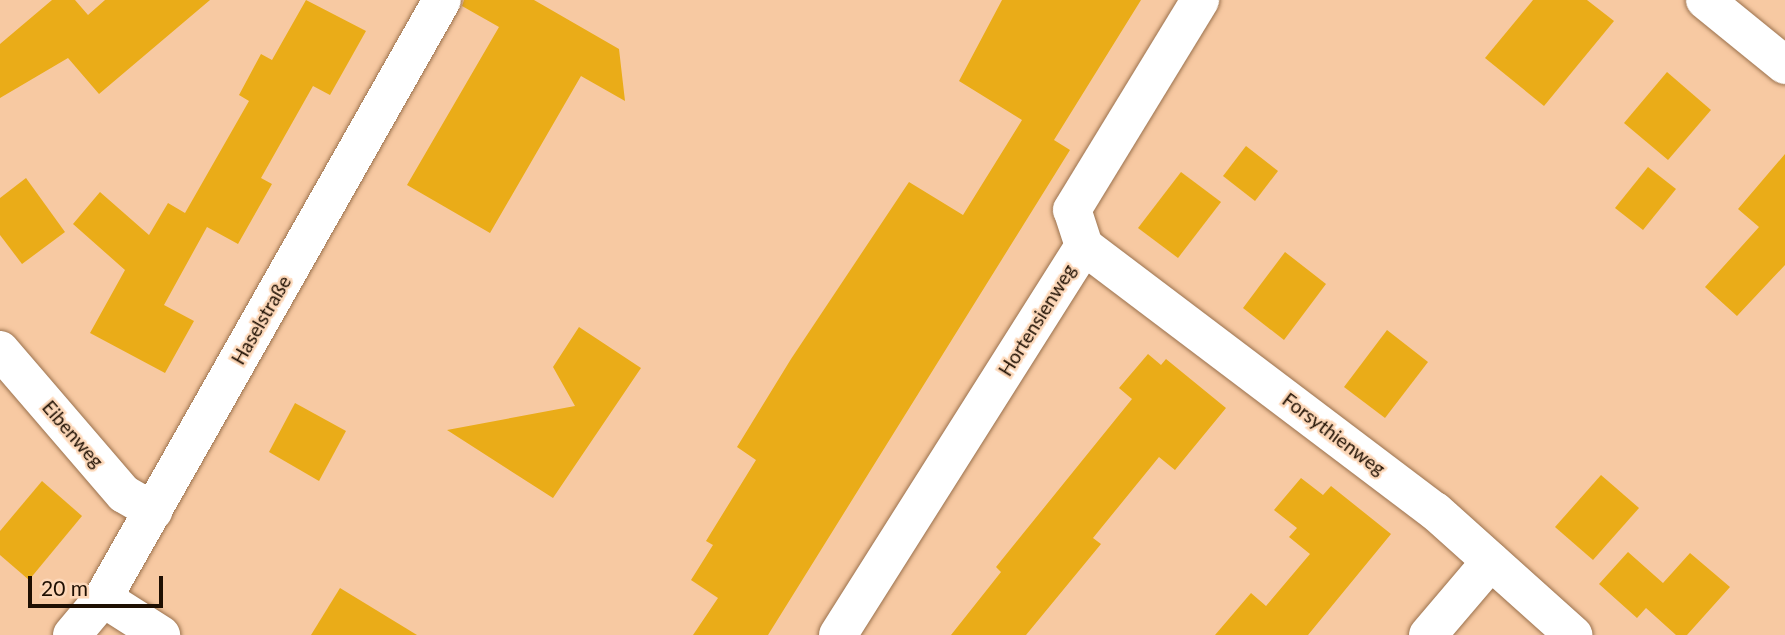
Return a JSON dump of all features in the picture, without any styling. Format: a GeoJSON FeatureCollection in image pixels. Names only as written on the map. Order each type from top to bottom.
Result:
{"type":"FeatureCollection","features":[{"type":"Feature","properties":{"kind":"street","name":"Haselstraße"},"geometry":{"type":"LineString","coordinates":[[72,635],[103,598],[442,0]]}},
{"type":"Feature","properties":{"kind":"street","name":"Hortensienweg"},"geometry":{"type":"LineString","coordinates":[[838,635],[1084,246],[1072,210],[1200,0]]}},
{"type":"Feature","properties":{"kind":"street"},"geometry":{"type":"LineString","coordinates":[[1705,0],[1785,65]]}},
{"type":"Feature","properties":{"kind":"street","name":"Forsythienweg"},"geometry":{"type":"LineString","coordinates":[[1084,246],[1435,511],[1573,635]]}},
{"type":"Feature","properties":{"kind":"street","name":"Eibenweg"},"geometry":{"type":"LineString","coordinates":[[0,349],[124,494],[153,511]]}},
{"type":"Feature","properties":{"kind":"street"},"geometry":{"type":"LineString","coordinates":[[1428,635],[1491,561]]}},
{"type":"Feature","properties":{"kind":"street"},"geometry":{"type":"LineString","coordinates":[[103,598],[161,635]]}},
{"type":"Feature","properties":{"kind":"building"},"geometry":{"type":"Polygon","coordinates":[[[52,0],[75,0],[88,15],[105,0],[210,0],[99,94],[68,58],[0,98],[0,44],[52,0]]]}},
{"type":"Feature","properties":{"kind":"building"},"geometry":{"type":"Polygon","coordinates":[[[306,0],[366,31],[330,95],[313,86],[261,178],[272,184],[238,244],[207,227],[164,305],[194,321],[165,373],[90,333],[125,270],[73,224],[100,192],[149,235],[168,203],[185,213],[249,101],[239,95],[261,54],[272,60],[306,0]]]}},
{"type":"Feature","properties":{"kind":"building"},"geometry":{"type":"Polygon","coordinates":[[[464,0],[534,0],[619,49],[625,101],[581,76],[490,233],[407,185],[499,27],[462,6],[464,0]]]}},
{"type":"Feature","properties":{"kind":"building"},"geometry":{"type":"Polygon","coordinates":[[[1002,0],[1141,0],[1054,140],[1070,150],[768,635],[693,635],[718,598],[691,580],[713,545],[706,541],[756,460],[737,447],[791,359],[909,182],[963,215],[1022,120],[959,81],[1002,0]]]}},
{"type":"Feature","properties":{"kind":"building"},"geometry":{"type":"Polygon","coordinates":[[[1533,0],[1587,0],[1614,21],[1544,106],[1485,58],[1533,0]]]}},
{"type":"Feature","properties":{"kind":"building"},"geometry":{"type":"Polygon","coordinates":[[[1667,72],[1711,110],[1668,160],[1624,123],[1667,72]]]}},
{"type":"Feature","properties":{"kind":"building"},"geometry":{"type":"Polygon","coordinates":[[[1246,146],[1278,171],[1255,201],[1223,176],[1246,146]]]}},
{"type":"Feature","properties":{"kind":"building"},"geometry":{"type":"Polygon","coordinates":[[[1785,154],[1785,265],[1737,316],[1705,287],[1759,227],[1738,209],[1785,154]]]}},
{"type":"Feature","properties":{"kind":"building"},"geometry":{"type":"Polygon","coordinates":[[[1648,167],[1676,189],[1643,230],[1615,208],[1648,167]]]}},
{"type":"Feature","properties":{"kind":"building"},"geometry":{"type":"Polygon","coordinates":[[[1181,172],[1221,202],[1178,258],[1138,228],[1181,172]]]}},
{"type":"Feature","properties":{"kind":"building"},"geometry":{"type":"Polygon","coordinates":[[[26,178],[65,232],[22,264],[0,235],[0,198],[26,178]]]}},
{"type":"Feature","properties":{"kind":"building"},"geometry":{"type":"Polygon","coordinates":[[[1285,252],[1326,284],[1284,340],[1243,308],[1285,252]]]}},
{"type":"Feature","properties":{"kind":"building"},"geometry":{"type":"Polygon","coordinates":[[[579,327],[641,368],[553,498],[447,430],[575,406],[553,367],[579,327]]]}},
{"type":"Feature","properties":{"kind":"building"},"geometry":{"type":"Polygon","coordinates":[[[1387,330],[1428,362],[1385,418],[1344,387],[1387,330]]]}},
{"type":"Feature","properties":{"kind":"building"},"geometry":{"type":"Polygon","coordinates":[[[1148,354],[1161,365],[1166,359],[1226,408],[1175,470],[1159,457],[1093,538],[1101,544],[1026,635],[951,635],[1001,572],[996,567],[1132,399],[1119,388],[1148,354]]]}},
{"type":"Feature","properties":{"kind":"building"},"geometry":{"type":"Polygon","coordinates":[[[295,403],[346,431],[319,481],[269,452],[295,403]]]}},
{"type":"Feature","properties":{"kind":"building"},"geometry":{"type":"Polygon","coordinates":[[[1601,475],[1639,508],[1593,560],[1555,527],[1601,475]]]}},
{"type":"Feature","properties":{"kind":"building"},"geometry":{"type":"Polygon","coordinates":[[[1301,478],[1323,495],[1331,486],[1391,534],[1308,635],[1215,635],[1251,593],[1266,606],[1310,554],[1289,537],[1297,528],[1274,510],[1301,478]]]}},
{"type":"Feature","properties":{"kind":"building"},"geometry":{"type":"Polygon","coordinates":[[[42,481],[82,516],[29,580],[0,555],[0,531],[42,481]]]}},
{"type":"Feature","properties":{"kind":"building"},"geometry":{"type":"Polygon","coordinates":[[[1628,552],[1663,583],[1690,553],[1730,587],[1687,635],[1676,635],[1646,608],[1637,618],[1599,584],[1628,552]]]}},
{"type":"Feature","properties":{"kind":"building"},"geometry":{"type":"Polygon","coordinates":[[[340,588],[417,635],[311,635],[340,588]]]}}]}
